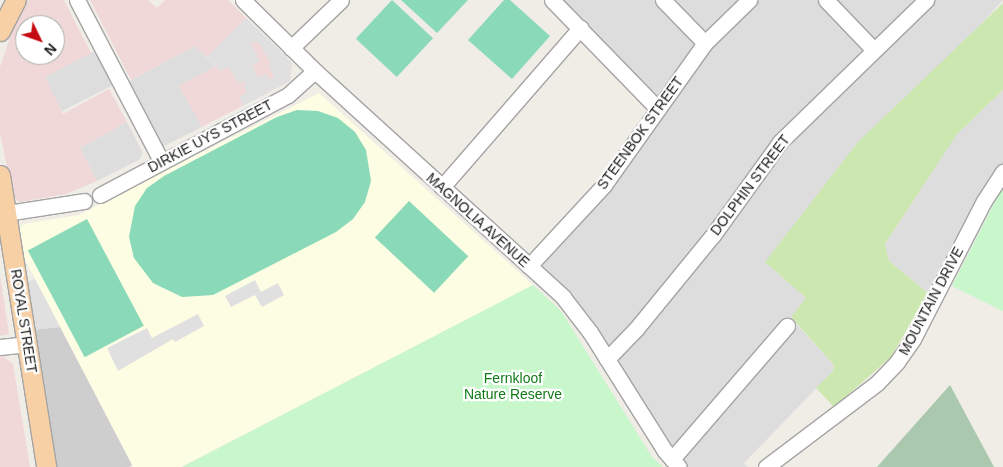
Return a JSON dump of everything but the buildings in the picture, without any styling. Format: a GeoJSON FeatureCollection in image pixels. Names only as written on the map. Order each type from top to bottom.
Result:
{"type":"FeatureCollection","features":[{"type":"Feature","properties":{"kind":"main road"},"geometry":{"type":"LineString","coordinates":[[0,11],[7,0]]}},
{"type":"Feature","properties":{"kind":"main road"},"geometry":{"type":"LineString","coordinates":[[0,31],[16,0]]}},
{"type":"Feature","properties":{"kind":"main road","name":"ROYAL STREET"},"geometry":{"type":"LineString","coordinates":[[0,175],[15,346],[46,467]]}},
{"type":"Feature","properties":{"kind":"main road","name":"ROYAL STREET"},"geometry":{"type":"LineString","coordinates":[[0,237],[15,346],[40,467]]}},
{"type":"Feature","properties":{"kind":"street"},"geometry":{"type":"LineString","coordinates":[[77,0],[161,161]]}},
{"type":"Feature","properties":{"kind":"street","name":"MAGNOLIA AVENUE"},"geometry":{"type":"LineString","coordinates":[[242,0],[315,71],[529,266],[577,313],[675,463]]}},
{"type":"Feature","properties":{"kind":"street"},"geometry":{"type":"LineString","coordinates":[[291,48],[341,0]]}},
{"type":"Feature","properties":{"kind":"street"},"geometry":{"type":"LineString","coordinates":[[552,0],[658,109]]}},
{"type":"Feature","properties":{"kind":"street"},"geometry":{"type":"LineString","coordinates":[[663,0],[705,44]]}},
{"type":"Feature","properties":{"kind":"street","name":"STEENBOK STREET"},"geometry":{"type":"LineString","coordinates":[[529,266],[604,184],[705,44],[750,0]]}},
{"type":"Feature","properties":{"kind":"street"},"geometry":{"type":"LineString","coordinates":[[826,0],[874,50]]}},
{"type":"Feature","properties":{"kind":"street","name":"DOLPHIN STREET"},"geometry":{"type":"LineString","coordinates":[[607,359],[636,329],[713,235],[780,142],[926,0]]}},
{"type":"Feature","properties":{"kind":"street"},"geometry":{"type":"LineString","coordinates":[[442,187],[580,28]]}},
{"type":"Feature","properties":{"kind":"street","name":"DIRKIE UYS STREET"},"geometry":{"type":"LineString","coordinates":[[3,214],[84,201],[88,192],[97,192],[100,195],[288,95],[315,71]]}},
{"type":"Feature","properties":{"kind":"street","name":"MOUNTAIN DRIVE"},"geometry":{"type":"LineString","coordinates":[[766,467],[877,383],[897,362],[913,339],[984,201],[1003,172]]}},
{"type":"Feature","properties":{"kind":"street"},"geometry":{"type":"LineString","coordinates":[[675,463],[787,326]]}},
{"type":"Feature","properties":{"kind":"shaded area"},"geometry":{"type":"Polygon","coordinates":[[[29,0],[64,0],[91,53],[45,77],[63,114],[109,89],[127,122],[80,148],[97,181],[66,194],[20,202],[13,197],[0,133],[0,67],[15,23],[15,65],[65,65],[65,15],[19,15],[29,0]]]}},
{"type":"Feature","properties":{"kind":"shaded area"},"geometry":{"type":"Polygon","coordinates":[[[90,0],[148,0],[157,8],[165,0],[228,0],[292,63],[290,81],[202,127],[179,86],[216,66],[195,46],[131,80],[90,0]]]}},
{"type":"Feature","properties":{"kind":"shaded area"},"geometry":{"type":"Polygon","coordinates":[[[553,0],[1003,0],[765,262],[806,298],[791,318],[834,365],[833,371],[744,463],[748,467],[680,467],[607,358],[529,265],[658,108],[553,0]]]}},
{"type":"Feature","properties":{"kind":"shaded area"},"geometry":{"type":"Polygon","coordinates":[[[246,18],[292,63],[290,81],[243,106],[239,97],[246,93],[244,81],[238,84],[229,67],[220,71],[207,57],[246,18]],[[258,41],[251,44],[260,61],[252,66],[258,77],[266,74],[269,79],[274,77],[269,66],[271,64],[258,41]]]}},
{"type":"Feature","properties":{"kind":"shaded area"},"geometry":{"type":"Polygon","coordinates":[[[195,46],[216,67],[180,86],[202,127],[156,150],[122,85],[195,46]]]}},
{"type":"Feature","properties":{"kind":"shaded area"},"geometry":{"type":"Polygon","coordinates":[[[102,47],[120,82],[62,111],[44,77],[102,47]]]}},
{"type":"Feature","properties":{"kind":"shaded area"},"geometry":{"type":"Polygon","coordinates":[[[1003,90],[1003,171],[934,298],[889,261],[885,244],[957,134],[1003,90]]]}},
{"type":"Feature","properties":{"kind":"shaded area"},"geometry":{"type":"Polygon","coordinates":[[[319,93],[533,285],[181,467],[133,467],[20,250],[17,231],[23,224],[79,215],[319,93]]]}},
{"type":"Feature","properties":{"kind":"shaded area"},"geometry":{"type":"Polygon","coordinates":[[[127,122],[143,153],[139,160],[97,181],[80,148],[127,122]]]}},
{"type":"Feature","properties":{"kind":"shaded area"},"geometry":{"type":"Polygon","coordinates":[[[0,275],[9,334],[0,336],[0,275]]]}},
{"type":"Feature","properties":{"kind":"shaded area"},"geometry":{"type":"Polygon","coordinates":[[[35,279],[60,327],[32,330],[24,283],[35,279]]]}},
{"type":"Feature","properties":{"kind":"shaded area"},"geometry":{"type":"Polygon","coordinates":[[[255,280],[261,292],[278,283],[284,295],[262,307],[255,295],[231,307],[225,296],[255,280]]]}},
{"type":"Feature","properties":{"kind":"shaded area"},"geometry":{"type":"Polygon","coordinates":[[[198,314],[204,326],[175,342],[173,339],[118,371],[107,348],[147,328],[152,338],[198,314]]]}},
{"type":"Feature","properties":{"kind":"shaded area"},"geometry":{"type":"Polygon","coordinates":[[[60,327],[132,465],[129,467],[57,467],[32,330],[60,327]]]}},
{"type":"Feature","properties":{"kind":"shaded area"},"geometry":{"type":"Polygon","coordinates":[[[0,354],[13,364],[30,467],[0,467],[0,354]]]}},
{"type":"Feature","properties":{"kind":"shaded area"},"geometry":{"type":"Polygon","coordinates":[[[950,385],[994,467],[877,467],[950,385]]]}},
{"type":"Feature","properties":{"kind":"green space"},"geometry":{"type":"Polygon","coordinates":[[[392,0],[433,38],[397,77],[356,39],[392,0]]]}},
{"type":"Feature","properties":{"kind":"green space"},"geometry":{"type":"Polygon","coordinates":[[[401,0],[468,0],[437,33],[401,0]]]}},
{"type":"Feature","properties":{"kind":"green space"},"geometry":{"type":"Polygon","coordinates":[[[504,0],[510,0],[550,36],[512,79],[468,40],[504,0]]]}},
{"type":"Feature","properties":{"kind":"green space"},"geometry":{"type":"Polygon","coordinates":[[[1003,3],[1003,90],[957,134],[885,244],[889,261],[928,293],[891,357],[834,407],[816,388],[833,371],[834,365],[791,317],[806,298],[765,262],[858,142],[1003,3]]]}},
{"type":"Feature","properties":{"kind":"green space"},"geometry":{"type":"Polygon","coordinates":[[[297,110],[318,111],[338,118],[355,132],[366,150],[371,181],[365,202],[353,219],[336,232],[213,295],[182,297],[153,283],[134,258],[129,237],[135,206],[147,188],[164,176],[277,117],[297,110]]]}},
{"type":"Feature","properties":{"kind":"green space"},"geometry":{"type":"Polygon","coordinates":[[[1003,186],[1003,311],[952,286],[1003,186]]]}},
{"type":"Feature","properties":{"kind":"green space"},"geometry":{"type":"Polygon","coordinates":[[[409,201],[468,256],[434,293],[375,238],[409,201]]]}},
{"type":"Feature","properties":{"kind":"green space"},"geometry":{"type":"Polygon","coordinates":[[[87,219],[144,326],[85,357],[28,250],[87,219]]]}},
{"type":"Feature","properties":{"kind":"green space","name":"Fernkloof Nature Reserve"},"geometry":{"type":"Polygon","coordinates":[[[533,285],[561,311],[652,457],[663,467],[182,467],[533,285]]]}}]}
